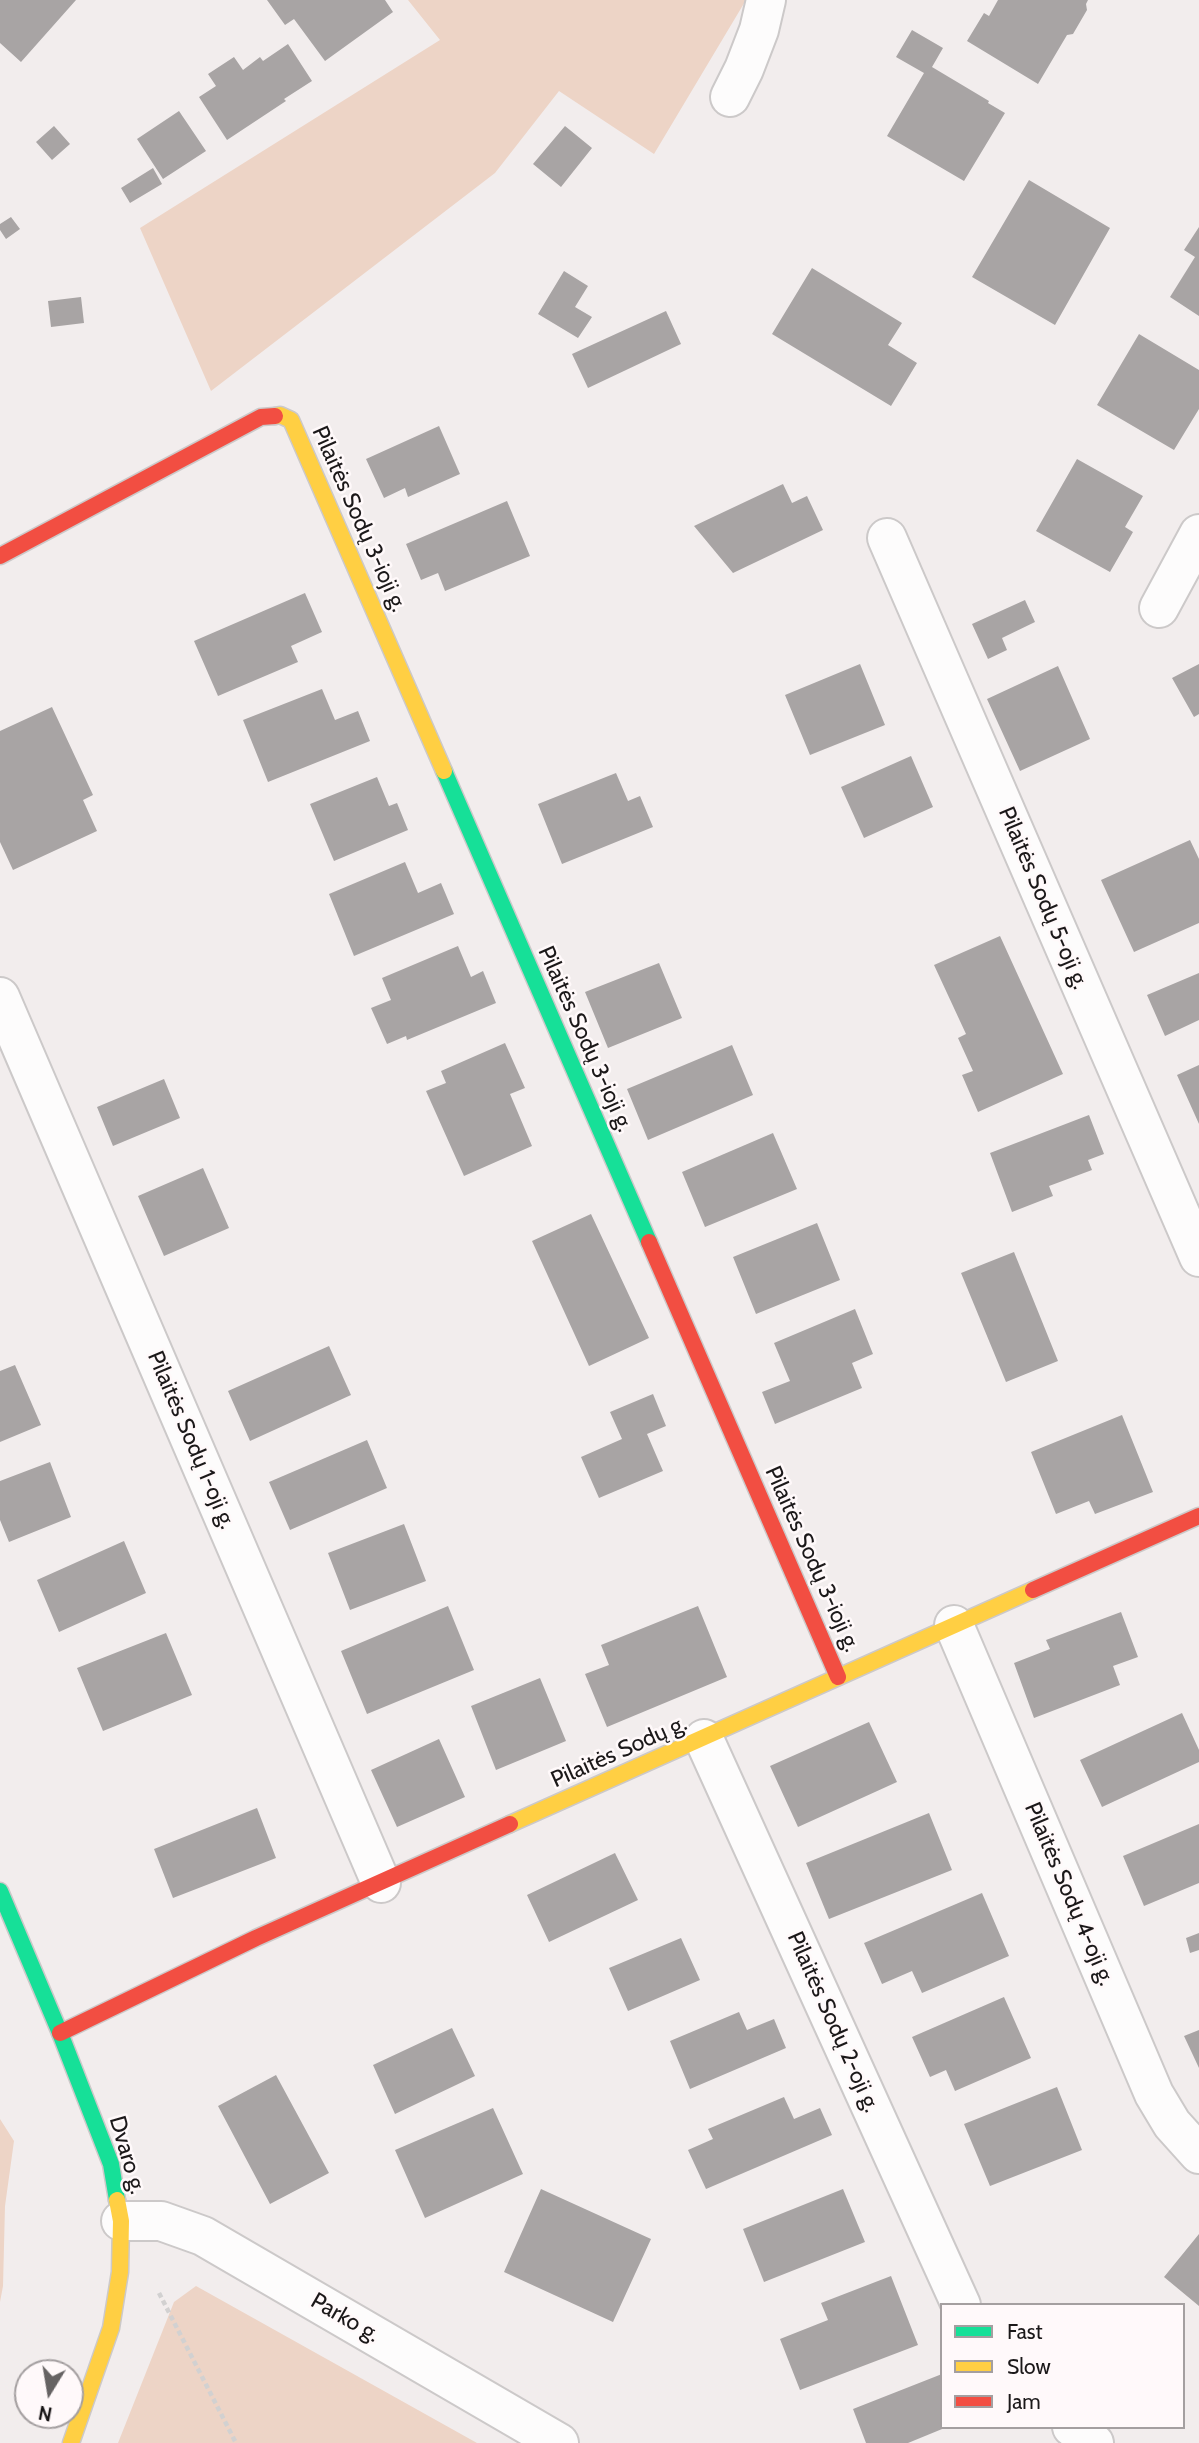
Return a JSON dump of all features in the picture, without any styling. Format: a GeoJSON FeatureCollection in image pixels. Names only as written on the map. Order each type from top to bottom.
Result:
{"type":"FeatureCollection","features":[{"type":"Feature","properties":{"kind":"street"},"geometry":{"type":"LineString","coordinates":[[730,97],[760,30],[766,0]]}},
{"type":"Feature","properties":{"kind":"street","name":"Pilaitės Sodų 3-ioji g."},"geometry":{"type":"LineString","coordinates":[[0,556],[261,416],[280,415],[291,420],[838,1676]]}},
{"type":"Feature","properties":{"kind":"street"},"geometry":{"type":"LineString","coordinates":[[1159,608],[1199,534]]}},
{"type":"Feature","properties":{"kind":"street","name":"Pilaitės Sodų 5-oji g."},"geometry":{"type":"LineString","coordinates":[[887,538],[1199,1257]]}},
{"type":"Feature","properties":{"kind":"street","name":"Pilaitės Sodų 1-oji g."},"geometry":{"type":"LineString","coordinates":[[0,997],[381,1883]]}},
{"type":"Feature","properties":{"kind":"street","name":"Pilaitės Sodų g."},"geometry":{"type":"LineString","coordinates":[[60,2033],[256,1938],[1199,1516]]}},
{"type":"Feature","properties":{"kind":"street","name":"Pilaitės Sodų 4-oji g."},"geometry":{"type":"LineString","coordinates":[[954,1625],[1154,2094],[1172,2124],[1199,2154]]}},
{"type":"Feature","properties":{"kind":"street","name":"Pilaitės Sodų 2-oji g."},"geometry":{"type":"LineString","coordinates":[[704,1739],[960,2303]]}},
{"type":"Feature","properties":{"kind":"street","name":"Dvaro g."},"geometry":{"type":"LineString","coordinates":[[0,1891],[111,2164],[121,2221],[120,2272],[111,2328],[71,2443]]}},
{"type":"Feature","properties":{"kind":"street","name":"Parko g."},"geometry":{"type":"LineString","coordinates":[[121,2221],[161,2221],[203,2236],[559,2443]]}},
{"type":"Feature","properties":{"kind":"street"},"geometry":{"type":"LineString","coordinates":[[1075,2429],[1094,2443]]}},
{"type":"Feature","properties":{"kind":"path"},"geometry":{"type":"LineString","coordinates":[[153,2283],[236,2443]]}},
{"type":"Feature","properties":{"kind":"shaded area"},"geometry":{"type":"Polygon","coordinates":[[[408,0],[746,0],[654,154],[559,91],[495,173],[211,391],[140,228],[440,40],[408,0]]]}},
{"type":"Feature","properties":{"kind":"shaded area"},"geometry":{"type":"Polygon","coordinates":[[[0,2119],[14,2141],[5,2206],[3,2286],[0,2302],[0,2119]]]}},
{"type":"Feature","properties":{"kind":"shaded area"},"geometry":{"type":"Polygon","coordinates":[[[196,2286],[477,2443],[118,2443],[174,2302],[196,2286]]]}},
{"type":"Feature","properties":{"kind":"building"},"geometry":{"type":"Polygon","coordinates":[[[0,0],[76,0],[21,62],[0,43],[0,0]]]}},
{"type":"Feature","properties":{"kind":"building"},"geometry":{"type":"Polygon","coordinates":[[[267,0],[385,0],[393,12],[325,61],[294,19],[285,25],[267,0]]]}},
{"type":"Feature","properties":{"kind":"building"},"geometry":{"type":"Polygon","coordinates":[[[998,0],[1088,0],[1087,10],[1073,34],[1067,35],[1038,84],[967,41],[984,13],[989,16],[998,0]]]}},
{"type":"Feature","properties":{"kind":"building"},"geometry":{"type":"Polygon","coordinates":[[[912,30],[943,48],[932,67],[1005,113],[964,181],[887,136],[924,73],[896,57],[912,30]]]}},
{"type":"Feature","properties":{"kind":"building"},"geometry":{"type":"Polygon","coordinates":[[[288,44],[312,81],[227,140],[199,97],[216,86],[208,74],[234,57],[243,70],[260,57],[263,61],[288,44]]]}},
{"type":"Feature","properties":{"kind":"building"},"geometry":{"type":"Polygon","coordinates":[[[179,111],[206,151],[163,179],[137,139],[179,111]]]}},
{"type":"Feature","properties":{"kind":"building"},"geometry":{"type":"Polygon","coordinates":[[[54,126],[70,144],[52,160],[36,142],[54,126]]]}},
{"type":"Feature","properties":{"kind":"building"},"geometry":{"type":"Polygon","coordinates":[[[565,126],[592,148],[561,187],[533,164],[565,126]]]}},
{"type":"Feature","properties":{"kind":"building"},"geometry":{"type":"Polygon","coordinates":[[[153,168],[162,184],[130,203],[121,188],[153,168]]]}},
{"type":"Feature","properties":{"kind":"building"},"geometry":{"type":"Polygon","coordinates":[[[1029,180],[1110,228],[1055,325],[972,277],[1029,180]]]}},
{"type":"Feature","properties":{"kind":"building"},"geometry":{"type":"Polygon","coordinates":[[[11,217],[20,229],[6,239],[0,230],[0,224],[11,217]]]}},
{"type":"Feature","properties":{"kind":"building"},"geometry":{"type":"Polygon","coordinates":[[[1199,227],[1199,316],[1170,297],[1195,257],[1184,250],[1199,227]]]}},
{"type":"Feature","properties":{"kind":"building"},"geometry":{"type":"Polygon","coordinates":[[[812,268],[902,323],[888,345],[917,363],[891,406],[772,334],[812,268]]]}},
{"type":"Feature","properties":{"kind":"building"},"geometry":{"type":"Polygon","coordinates":[[[564,271],[588,286],[575,307],[592,317],[578,338],[538,314],[564,271]]]}},
{"type":"Feature","properties":{"kind":"building"},"geometry":{"type":"Polygon","coordinates":[[[81,297],[84,323],[51,327],[48,301],[81,297]]]}},
{"type":"Feature","properties":{"kind":"building"},"geometry":{"type":"Polygon","coordinates":[[[666,311],[681,344],[588,388],[572,354],[666,311]]]}},
{"type":"Feature","properties":{"kind":"building"},"geometry":{"type":"Polygon","coordinates":[[[1139,334],[1199,370],[1199,409],[1174,450],[1097,405],[1139,334]]]}},
{"type":"Feature","properties":{"kind":"building"},"geometry":{"type":"Polygon","coordinates":[[[439,426],[460,474],[408,497],[405,488],[384,498],[366,459],[439,426]]]}},
{"type":"Feature","properties":{"kind":"building"},"geometry":{"type":"Polygon","coordinates":[[[1077,459],[1143,496],[1125,527],[1133,532],[1110,572],[1036,531],[1077,459]]]}},
{"type":"Feature","properties":{"kind":"building"},"geometry":{"type":"Polygon","coordinates":[[[783,484],[792,503],[807,496],[823,530],[733,573],[694,526],[783,484]]]}},
{"type":"Feature","properties":{"kind":"building"},"geometry":{"type":"Polygon","coordinates":[[[507,501],[530,556],[445,591],[438,573],[421,580],[406,544],[507,501]]]}},
{"type":"Feature","properties":{"kind":"building"},"geometry":{"type":"Polygon","coordinates":[[[305,593],[322,632],[291,646],[298,662],[218,696],[194,641],[305,593]]]}},
{"type":"Feature","properties":{"kind":"building"},"geometry":{"type":"Polygon","coordinates":[[[1025,600],[1035,622],[1002,638],[1007,650],[988,659],[972,624],[1025,600]]]}},
{"type":"Feature","properties":{"kind":"building"},"geometry":{"type":"Polygon","coordinates":[[[860,664],[885,725],[810,755],[785,695],[860,664]]]}},
{"type":"Feature","properties":{"kind":"building"},"geometry":{"type":"Polygon","coordinates":[[[1199,664],[1199,714],[1194,717],[1172,678],[1199,664]]]}},
{"type":"Feature","properties":{"kind":"building"},"geometry":{"type":"Polygon","coordinates":[[[1058,666],[1090,739],[1020,771],[987,699],[1058,666]]]}},
{"type":"Feature","properties":{"kind":"building"},"geometry":{"type":"Polygon","coordinates":[[[322,689],[335,720],[358,711],[370,741],[268,782],[243,720],[322,689]]]}},
{"type":"Feature","properties":{"kind":"building"},"geometry":{"type":"Polygon","coordinates":[[[52,707],[93,795],[83,800],[97,831],[13,870],[0,842],[0,731],[52,707]]]}},
{"type":"Feature","properties":{"kind":"building"},"geometry":{"type":"Polygon","coordinates":[[[911,756],[933,807],[864,838],[841,787],[911,756]]]}},
{"type":"Feature","properties":{"kind":"building"},"geometry":{"type":"Polygon","coordinates":[[[616,773],[628,801],[640,796],[653,827],[562,864],[538,804],[616,773]]]}},
{"type":"Feature","properties":{"kind":"building"},"geometry":{"type":"Polygon","coordinates":[[[377,777],[389,806],[397,803],[408,830],[334,861],[310,804],[377,777]]]}},
{"type":"Feature","properties":{"kind":"building"},"geometry":{"type":"Polygon","coordinates":[[[1190,840],[1199,859],[1199,923],[1134,952],[1101,880],[1190,840]]]}},
{"type":"Feature","properties":{"kind":"building"},"geometry":{"type":"Polygon","coordinates":[[[405,862],[418,893],[441,883],[454,914],[354,956],[329,894],[405,862]]]}},
{"type":"Feature","properties":{"kind":"building"},"geometry":{"type":"Polygon","coordinates":[[[1000,936],[1063,1074],[978,1112],[962,1075],[973,1071],[958,1038],[966,1034],[934,965],[1000,936]]]}},
{"type":"Feature","properties":{"kind":"building"},"geometry":{"type":"Polygon","coordinates":[[[458,946],[471,977],[483,971],[496,1003],[407,1040],[406,1036],[387,1044],[371,1008],[391,1000],[382,978],[458,946]]]}},
{"type":"Feature","properties":{"kind":"building"},"geometry":{"type":"Polygon","coordinates":[[[659,963],[682,1018],[608,1048],[585,992],[659,963]]]}},
{"type":"Feature","properties":{"kind":"building"},"geometry":{"type":"Polygon","coordinates":[[[1199,973],[1199,1020],[1165,1036],[1147,995],[1199,973]]]}},
{"type":"Feature","properties":{"kind":"building"},"geometry":{"type":"Polygon","coordinates":[[[505,1043],[525,1088],[510,1094],[532,1146],[464,1176],[426,1091],[446,1083],[441,1071],[505,1043]]]}},
{"type":"Feature","properties":{"kind":"building"},"geometry":{"type":"Polygon","coordinates":[[[732,1045],[753,1095],[648,1140],[627,1089],[732,1045]]]}},
{"type":"Feature","properties":{"kind":"building"},"geometry":{"type":"Polygon","coordinates":[[[1199,1065],[1199,1124],[1177,1075],[1199,1065]]]}},
{"type":"Feature","properties":{"kind":"building"},"geometry":{"type":"Polygon","coordinates":[[[164,1079],[180,1118],[113,1146],[97,1107],[164,1079]]]}},
{"type":"Feature","properties":{"kind":"building"},"geometry":{"type":"Polygon","coordinates":[[[1089,1115],[1104,1154],[1088,1160],[1092,1170],[1049,1186],[1053,1196],[1012,1212],[990,1153],[1089,1115]]]}},
{"type":"Feature","properties":{"kind":"building"},"geometry":{"type":"Polygon","coordinates":[[[773,1133],[797,1189],[705,1227],[682,1172],[773,1133]]]}},
{"type":"Feature","properties":{"kind":"building"},"geometry":{"type":"Polygon","coordinates":[[[203,1168],[229,1228],[164,1256],[138,1196],[203,1168]]]}},
{"type":"Feature","properties":{"kind":"building"},"geometry":{"type":"Polygon","coordinates":[[[591,1214],[649,1338],[589,1366],[532,1241],[591,1214]]]}},
{"type":"Feature","properties":{"kind":"building"},"geometry":{"type":"Polygon","coordinates":[[[817,1223],[840,1280],[756,1314],[733,1257],[817,1223]]]}},
{"type":"Feature","properties":{"kind":"building"},"geometry":{"type":"Polygon","coordinates":[[[1014,1252],[1058,1361],[1006,1382],[961,1273],[1014,1252]]]}},
{"type":"Feature","properties":{"kind":"building"},"geometry":{"type":"Polygon","coordinates":[[[855,1309],[873,1354],[852,1363],[862,1388],[775,1424],[762,1392],[790,1381],[774,1343],[855,1309]]]}},
{"type":"Feature","properties":{"kind":"building"},"geometry":{"type":"Polygon","coordinates":[[[329,1346],[351,1395],[250,1441],[228,1391],[329,1346]]]}},
{"type":"Feature","properties":{"kind":"building"},"geometry":{"type":"Polygon","coordinates":[[[15,1365],[41,1425],[0,1442],[0,1371],[15,1365]]]}},
{"type":"Feature","properties":{"kind":"building"},"geometry":{"type":"Polygon","coordinates":[[[653,1394],[666,1426],[647,1434],[663,1471],[599,1498],[581,1457],[622,1439],[610,1412],[653,1394]]]}},
{"type":"Feature","properties":{"kind":"building"},"geometry":{"type":"Polygon","coordinates":[[[1122,1415],[1153,1492],[1095,1514],[1089,1501],[1056,1514],[1031,1452],[1122,1415]]]}},
{"type":"Feature","properties":{"kind":"building"},"geometry":{"type":"Polygon","coordinates":[[[367,1440],[387,1488],[290,1530],[269,1482],[367,1440]]]}},
{"type":"Feature","properties":{"kind":"building"},"geometry":{"type":"Polygon","coordinates":[[[50,1462],[71,1517],[9,1542],[0,1520],[0,1481],[50,1462]]]}},
{"type":"Feature","properties":{"kind":"building"},"geometry":{"type":"Polygon","coordinates":[[[404,1524],[426,1581],[350,1610],[328,1553],[404,1524]]]}},
{"type":"Feature","properties":{"kind":"building"},"geometry":{"type":"Polygon","coordinates":[[[124,1541],[146,1593],[59,1632],[37,1580],[124,1541]]]}},
{"type":"Feature","properties":{"kind":"building"},"geometry":{"type":"Polygon","coordinates":[[[448,1606],[474,1670],[367,1714],[341,1651],[448,1606]]]}},
{"type":"Feature","properties":{"kind":"building"},"geometry":{"type":"Polygon","coordinates":[[[698,1606],[727,1677],[607,1727],[585,1674],[609,1665],[601,1645],[698,1606]]]}},
{"type":"Feature","properties":{"kind":"building"},"geometry":{"type":"Polygon","coordinates":[[[1121,1612],[1138,1657],[1113,1666],[1120,1685],[1034,1718],[1014,1663],[1050,1649],[1046,1640],[1121,1612]]]}},
{"type":"Feature","properties":{"kind":"building"},"geometry":{"type":"Polygon","coordinates":[[[166,1633],[192,1695],[103,1731],[77,1668],[166,1633]]]}},
{"type":"Feature","properties":{"kind":"building"},"geometry":{"type":"Polygon","coordinates":[[[540,1678],[566,1741],[496,1770],[471,1706],[540,1678]]]}},
{"type":"Feature","properties":{"kind":"building"},"geometry":{"type":"Polygon","coordinates":[[[1182,1713],[1199,1750],[1199,1762],[1102,1807],[1080,1760],[1182,1713]]]}},
{"type":"Feature","properties":{"kind":"building"},"geometry":{"type":"Polygon","coordinates":[[[869,1722],[897,1782],[798,1827],[770,1766],[869,1722]]]}},
{"type":"Feature","properties":{"kind":"building"},"geometry":{"type":"Polygon","coordinates":[[[439,1739],[465,1797],[397,1827],[371,1770],[439,1739]]]}},
{"type":"Feature","properties":{"kind":"building"},"geometry":{"type":"Polygon","coordinates":[[[257,1808],[276,1858],[173,1898],[154,1849],[257,1808]]]}},
{"type":"Feature","properties":{"kind":"building"},"geometry":{"type":"Polygon","coordinates":[[[929,1813],[952,1870],[829,1919],[806,1863],[929,1813]]]}},
{"type":"Feature","properties":{"kind":"building"},"geometry":{"type":"Polygon","coordinates":[[[1199,1824],[1199,1883],[1144,1906],[1123,1856],[1199,1824]]]}},
{"type":"Feature","properties":{"kind":"building"},"geometry":{"type":"Polygon","coordinates":[[[615,1853],[638,1900],[549,1942],[527,1895],[615,1853]]]}},
{"type":"Feature","properties":{"kind":"building"},"geometry":{"type":"Polygon","coordinates":[[[982,1893],[1009,1956],[922,1993],[912,1971],[882,1984],[864,1943],[982,1893]]]}},
{"type":"Feature","properties":{"kind":"building"},"geometry":{"type":"Polygon","coordinates":[[[1199,1933],[1199,1950],[1190,1953],[1186,1938],[1199,1933]]]}},
{"type":"Feature","properties":{"kind":"building"},"geometry":{"type":"Polygon","coordinates":[[[681,1938],[700,1980],[628,2011],[609,1968],[681,1938]]]}},
{"type":"Feature","properties":{"kind":"building"},"geometry":{"type":"Polygon","coordinates":[[[1004,1997],[1031,2058],[955,2091],[946,2070],[930,2077],[912,2037],[1004,1997]]]}},
{"type":"Feature","properties":{"kind":"building"},"geometry":{"type":"Polygon","coordinates":[[[739,2012],[747,2030],[774,2019],[786,2048],[690,2089],[670,2041],[739,2012]]]}},
{"type":"Feature","properties":{"kind":"building"},"geometry":{"type":"Polygon","coordinates":[[[452,2028],[475,2076],[395,2114],[373,2065],[452,2028]]]}},
{"type":"Feature","properties":{"kind":"building"},"geometry":{"type":"Polygon","coordinates":[[[1199,2030],[1199,2068],[1184,2036],[1199,2030]]]}},
{"type":"Feature","properties":{"kind":"building"},"geometry":{"type":"Polygon","coordinates":[[[276,2075],[329,2173],[270,2204],[218,2106],[276,2075]]]}},
{"type":"Feature","properties":{"kind":"building"},"geometry":{"type":"Polygon","coordinates":[[[1057,2087],[1082,2150],[990,2186],[964,2124],[1057,2087]]]}},
{"type":"Feature","properties":{"kind":"building"},"geometry":{"type":"Polygon","coordinates":[[[784,2097],[794,2119],[820,2108],[832,2135],[706,2189],[688,2150],[713,2139],[708,2129],[784,2097]]]}},
{"type":"Feature","properties":{"kind":"building"},"geometry":{"type":"Polygon","coordinates":[[[493,2108],[523,2174],[425,2218],[395,2150],[493,2108]]]}},
{"type":"Feature","properties":{"kind":"building"},"geometry":{"type":"Polygon","coordinates":[[[541,2189],[651,2239],[613,2322],[504,2272],[541,2189]]]}},
{"type":"Feature","properties":{"kind":"building"},"geometry":{"type":"Polygon","coordinates":[[[843,2189],[865,2242],[764,2282],[743,2229],[843,2189]]]}},
{"type":"Feature","properties":{"kind":"building"},"geometry":{"type":"Polygon","coordinates":[[[1199,2234],[1199,2306],[1164,2277],[1199,2234]]]}},
{"type":"Feature","properties":{"kind":"building"},"geometry":{"type":"Polygon","coordinates":[[[891,2276],[918,2345],[800,2390],[780,2339],[828,2320],[821,2303],[891,2276]]]}},
{"type":"Feature","properties":{"kind":"building"},"geometry":{"type":"Polygon","coordinates":[[[940,2375],[940,2429],[942,2429],[908,2443],[866,2443],[853,2409],[940,2375]]]}},
{"type":"Feature","properties":{"kind":"traffic: fast"},"geometry":{"type":"LineString","coordinates":[[444,771],[649,1242]]}},
{"type":"Feature","properties":{"kind":"traffic: fast"},"geometry":{"type":"LineString","coordinates":[[0,1891],[111,2164],[117,2200]]}},
{"type":"Feature","properties":{"kind":"traffic: slow"},"geometry":{"type":"LineString","coordinates":[[275,416],[280,415],[291,420],[444,771]]}},
{"type":"Feature","properties":{"kind":"traffic: slow"},"geometry":{"type":"LineString","coordinates":[[510,1824],[1033,1590]]}},
{"type":"Feature","properties":{"kind":"traffic: slow"},"geometry":{"type":"LineString","coordinates":[[71,2443],[111,2328],[120,2272],[121,2221],[117,2200]]}},
{"type":"Feature","properties":{"kind":"traffic: jam"},"geometry":{"type":"LineString","coordinates":[[0,556],[261,417],[275,416]]}},
{"type":"Feature","properties":{"kind":"traffic: jam"},"geometry":{"type":"LineString","coordinates":[[649,1242],[838,1677]]}},
{"type":"Feature","properties":{"kind":"traffic: jam"},"geometry":{"type":"LineString","coordinates":[[1033,1590],[1199,1516]]}},
{"type":"Feature","properties":{"kind":"traffic: jam"},"geometry":{"type":"LineString","coordinates":[[60,2033],[256,1938],[510,1824]]}}]}
